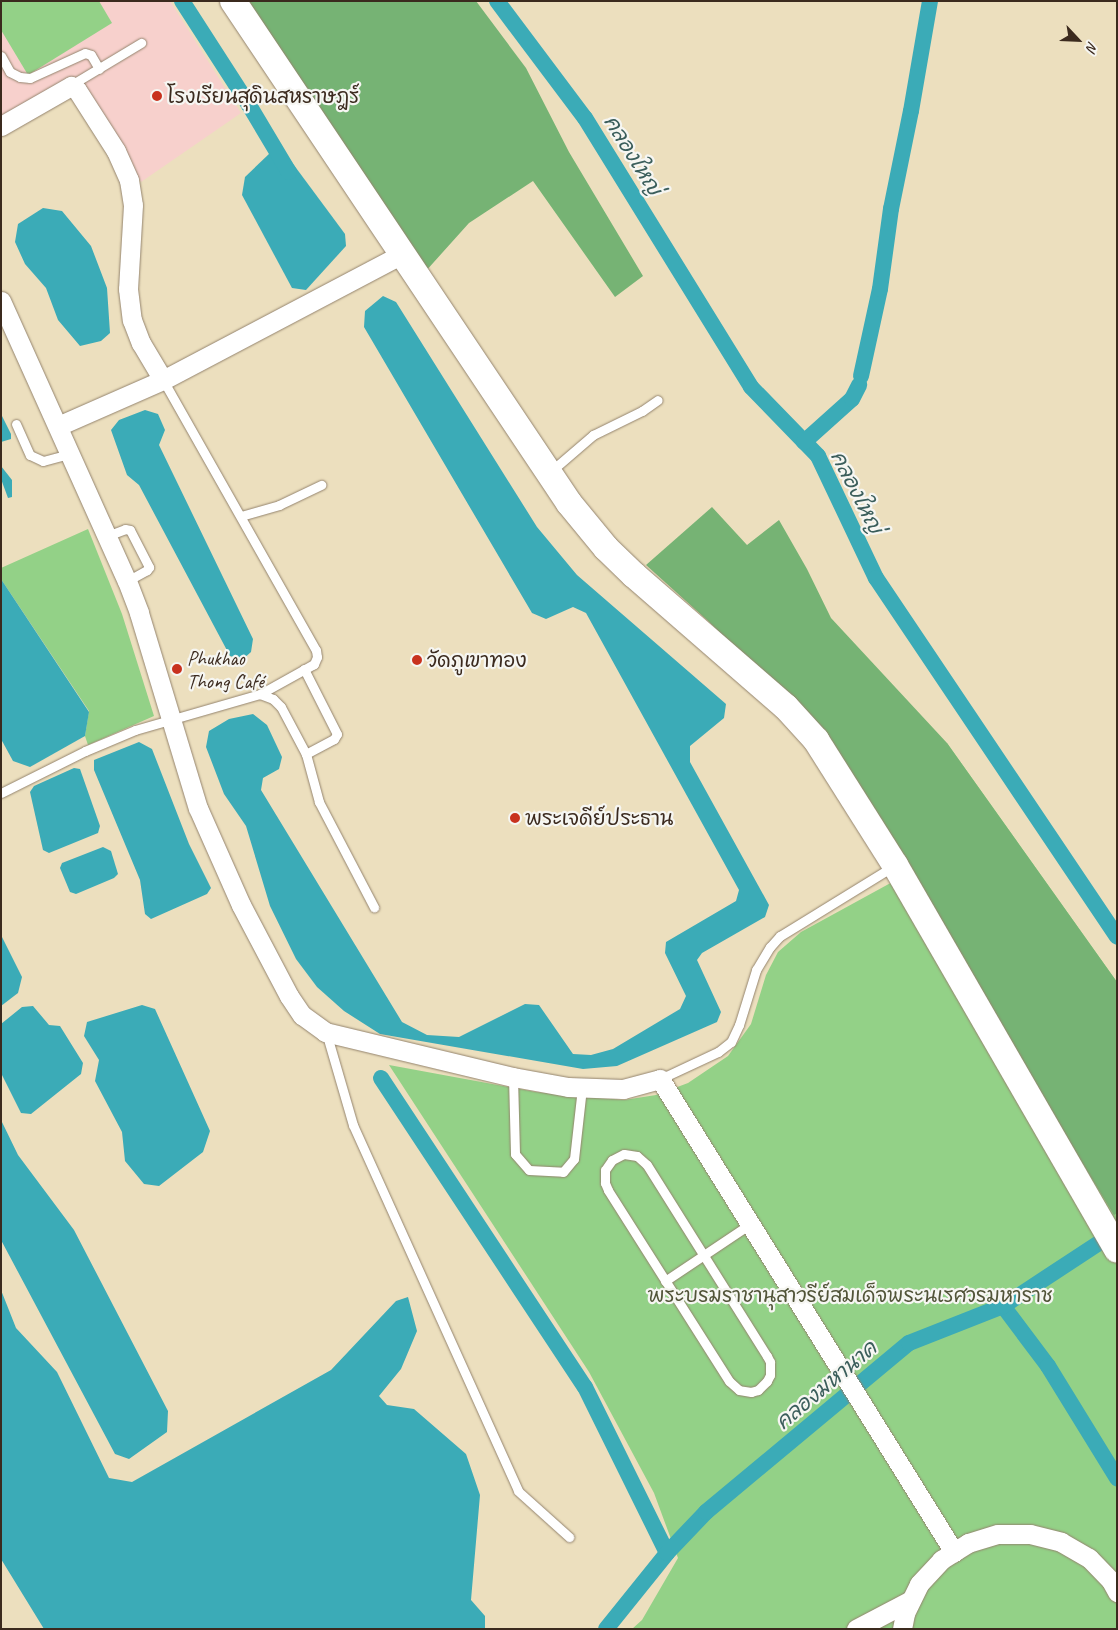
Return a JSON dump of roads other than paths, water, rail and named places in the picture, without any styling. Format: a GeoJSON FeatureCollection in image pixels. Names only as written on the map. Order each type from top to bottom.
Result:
{"type":"FeatureCollection","features":[{"type":"Feature","properties":{"kind":"street"},"geometry":{"type":"LineString","coordinates":[[234,1],[569,503],[606,548],[634,575],[786,707],[816,740],[895,865],[1117,1249]]}},
{"type":"Feature","properties":{"kind":"street"},"geometry":{"type":"LineString","coordinates":[[1,126],[71,86],[77,90],[116,151],[129,180],[133,205],[128,289],[132,320],[141,343],[163,380]]}},
{"type":"Feature","properties":{"kind":"street"},"geometry":{"type":"LineString","coordinates":[[58,426],[163,380],[402,254]]}},
{"type":"Feature","properties":{"kind":"street"},"geometry":{"type":"LineString","coordinates":[[1,301],[127,581],[198,808],[241,905],[289,996],[302,1015],[326,1032],[513,1077],[568,1088],[623,1089],[660,1079],[954,1552]]}},
{"type":"Feature","properties":{"kind":"street"},"geometry":{"type":"LineString","coordinates":[[902,1629],[905,1613],[919,1584],[941,1560],[968,1543],[998,1534],[1030,1534],[1061,1542],[1089,1558],[1111,1581],[1117,1592]]}},
{"type":"Feature","properties":{"kind":"street"},"geometry":{"type":"LineString","coordinates":[[856,1629],[911,1600]]}},
{"type":"Feature","properties":{"kind":"lane"},"geometry":{"type":"LineString","coordinates":[[71,86],[141,43]]}},
{"type":"Feature","properties":{"kind":"lane"},"geometry":{"type":"LineString","coordinates":[[1,56],[10,72],[20,77],[30,78],[85,53],[91,56],[99,69]]}},
{"type":"Feature","properties":{"kind":"lane"},"geometry":{"type":"LineString","coordinates":[[1,792],[85,751],[135,730],[260,694],[314,664],[317,657],[316,650],[163,380]]}},
{"type":"Feature","properties":{"kind":"lane"},"geometry":{"type":"LineString","coordinates":[[548,474],[593,435],[642,411],[658,400]]}},
{"type":"Feature","properties":{"kind":"lane"},"geometry":{"type":"LineString","coordinates":[[16,424],[30,454],[43,461],[70,454]]}},
{"type":"Feature","properties":{"kind":"lane"},"geometry":{"type":"LineString","coordinates":[[241,516],[279,506],[321,484]]}},
{"type":"Feature","properties":{"kind":"lane"},"geometry":{"type":"LineString","coordinates":[[107,536],[125,529],[130,530],[149,567],[127,581]]}},
{"type":"Feature","properties":{"kind":"lane"},"geometry":{"type":"LineString","coordinates":[[304,669],[337,734],[334,739],[306,754]]}},
{"type":"Feature","properties":{"kind":"lane"},"geometry":{"type":"LineString","coordinates":[[260,694],[272,699],[281,707],[306,754],[319,802],[374,907]]}},
{"type":"Feature","properties":{"kind":"lane"},"geometry":{"type":"LineString","coordinates":[[660,1079],[718,1052],[731,1042],[739,1026],[756,970],[770,947],[780,936],[895,865]]}},
{"type":"Feature","properties":{"kind":"lane"},"geometry":{"type":"LineString","coordinates":[[326,1032],[353,1124],[518,1490],[569,1537]]}},
{"type":"Feature","properties":{"kind":"lane"},"geometry":{"type":"LineString","coordinates":[[513,1077],[514,1154],[529,1170],[563,1172],[574,1159],[582,1088]]}},
{"type":"Feature","properties":{"kind":"lane"},"geometry":{"type":"LineString","coordinates":[[624,1154],[631,1154],[642,1160],[704,1255],[770,1362],[770,1375],[763,1386],[751,1392],[738,1390],[733,1386],[605,1184],[605,1170],[612,1160],[624,1154]]}},
{"type":"Feature","properties":{"kind":"lane"},"geometry":{"type":"LineString","coordinates":[[666,1281],[750,1224]]}},
{"type":"Feature","properties":{"kind":"water"},"geometry":{"type":"Polygon","coordinates":[[[270,153],[285,153],[345,234],[346,246],[306,290],[292,288],[242,195],[245,177],[270,153]]]}},
{"type":"Feature","properties":{"kind":"water"},"geometry":{"type":"Polygon","coordinates":[[[43,208],[62,211],[91,246],[107,288],[110,333],[101,341],[80,346],[58,320],[46,288],[25,264],[15,242],[18,224],[43,208]]]}},
{"type":"Feature","properties":{"kind":"water"},"geometry":{"type":"Polygon","coordinates":[[[383,296],[396,302],[537,527],[577,575],[726,704],[724,718],[690,746],[690,762],[769,905],[765,917],[702,953],[697,960],[721,1012],[717,1022],[617,1066],[583,1069],[380,1034],[344,1011],[317,987],[296,959],[270,906],[246,826],[224,794],[206,747],[209,731],[229,719],[253,714],[267,725],[282,757],[279,769],[263,778],[261,790],[402,1022],[427,1035],[459,1037],[525,1004],[539,1005],[573,1054],[591,1055],[613,1049],[680,1009],[686,996],[665,953],[666,942],[736,901],[739,890],[586,613],[573,607],[546,619],[532,613],[364,327],[365,311],[383,296]]]}},
{"type":"Feature","properties":{"kind":"water"},"geometry":{"type":"Polygon","coordinates":[[[145,410],[158,414],[165,430],[159,445],[253,639],[251,652],[242,660],[230,656],[139,485],[127,475],[111,430],[119,420],[145,410]]]}},
{"type":"Feature","properties":{"kind":"water"},"geometry":{"type":"Polygon","coordinates":[[[1,414],[11,434],[11,439],[1,442],[1,414]]]}},
{"type":"Feature","properties":{"kind":"water"},"geometry":{"type":"Polygon","coordinates":[[[1,466],[12,480],[12,497],[8,498],[1,479],[1,466]]]}},
{"type":"Feature","properties":{"kind":"water"},"geometry":{"type":"Polygon","coordinates":[[[1,579],[89,712],[85,736],[30,767],[13,761],[1,739],[1,579]]]}},
{"type":"Feature","properties":{"kind":"water"},"geometry":{"type":"Polygon","coordinates":[[[139,742],[152,749],[189,844],[211,888],[207,894],[151,919],[145,914],[140,880],[94,770],[94,760],[139,742]]]}},
{"type":"Feature","properties":{"kind":"water"},"geometry":{"type":"Polygon","coordinates":[[[74,768],[80,769],[100,826],[98,833],[49,853],[43,850],[30,792],[34,786],[74,768]]]}},
{"type":"Feature","properties":{"kind":"water"},"geometry":{"type":"Polygon","coordinates":[[[103,847],[111,851],[118,874],[114,878],[76,894],[70,892],[60,868],[62,863],[103,847]]]}},
{"type":"Feature","properties":{"kind":"water"},"geometry":{"type":"Polygon","coordinates":[[[1,935],[22,977],[18,993],[1,1006],[1,935]]]}},
{"type":"Feature","properties":{"kind":"water"},"geometry":{"type":"Polygon","coordinates":[[[142,1005],[155,1009],[210,1131],[203,1152],[159,1186],[144,1184],[125,1161],[122,1132],[95,1081],[99,1060],[84,1036],[87,1022],[142,1005]]]}},
{"type":"Feature","properties":{"kind":"water"},"geometry":{"type":"Polygon","coordinates":[[[33,1006],[49,1025],[60,1026],[83,1063],[81,1074],[31,1114],[21,1113],[1,1073],[1,1024],[22,1007],[33,1006]]]}},
{"type":"Feature","properties":{"kind":"water"},"geometry":{"type":"Polygon","coordinates":[[[1,1120],[18,1155],[74,1230],[168,1411],[167,1432],[129,1459],[115,1454],[1,1240],[1,1120]]]}},
{"type":"Feature","properties":{"kind":"water"},"geometry":{"type":"Polygon","coordinates":[[[1,1290],[16,1328],[57,1372],[109,1478],[132,1482],[331,1370],[396,1301],[408,1297],[417,1331],[401,1369],[379,1396],[387,1405],[414,1409],[466,1454],[480,1495],[471,1600],[485,1616],[485,1629],[44,1629],[1,1559],[1,1290]]]}},
{"type":"Feature","properties":{"kind":"waterway"},"geometry":{"type":"LineString","coordinates":[[182,1],[249,105],[289,172]]}},
{"type":"Feature","properties":{"kind":"waterway","name":"คลองใหญ่"},"geometry":{"type":"LineString","coordinates":[[497,1],[585,118],[751,387],[818,456],[876,578],[1117,937]]}},
{"type":"Feature","properties":{"kind":"waterway"},"geometry":{"type":"LineString","coordinates":[[861,376],[880,289],[891,209],[911,111],[930,1]]}},
{"type":"Feature","properties":{"kind":"waterway"},"geometry":{"type":"LineString","coordinates":[[804,442],[852,399],[859,385]]}},
{"type":"Feature","properties":{"kind":"waterway"},"geometry":{"type":"LineString","coordinates":[[381,1078],[585,1387],[667,1553]]}},
{"type":"Feature","properties":{"kind":"waterway","name":"คลองมหานาค"},"geometry":{"type":"LineString","coordinates":[[606,1629],[667,1553],[706,1512],[909,1343],[1003,1306],[1117,1231]]}},
{"type":"Feature","properties":{"kind":"waterway"},"geometry":{"type":"LineString","coordinates":[[1003,1306],[1048,1366],[1117,1478]]}},
{"type":"Feature","properties":{"kind":"place","name":"โรงเรียนสุดินสหราษฎร์"},"geometry":{"type":"Point","coordinates":[157,96]}},
{"type":"Feature","properties":{"kind":"place","name":"วัดภูเขาทอง"},"geometry":{"type":"Point","coordinates":[417,660]}},
{"type":"Feature","properties":{"kind":"place","name":"Phukhao Thong Café"},"geometry":{"type":"Point","coordinates":[177,669]}},
{"type":"Feature","properties":{"kind":"place","name":"พระเจดีย์ประธาน"},"geometry":{"type":"Point","coordinates":[515,818]}},
{"type":"Feature","properties":{"kind":"park label","name":"พระบรมราชานุสาวรีย์สมเด็จพระนเรศวรมหาราช"},"geometry":{"type":"Point","coordinates":[850,1295]}}]}
